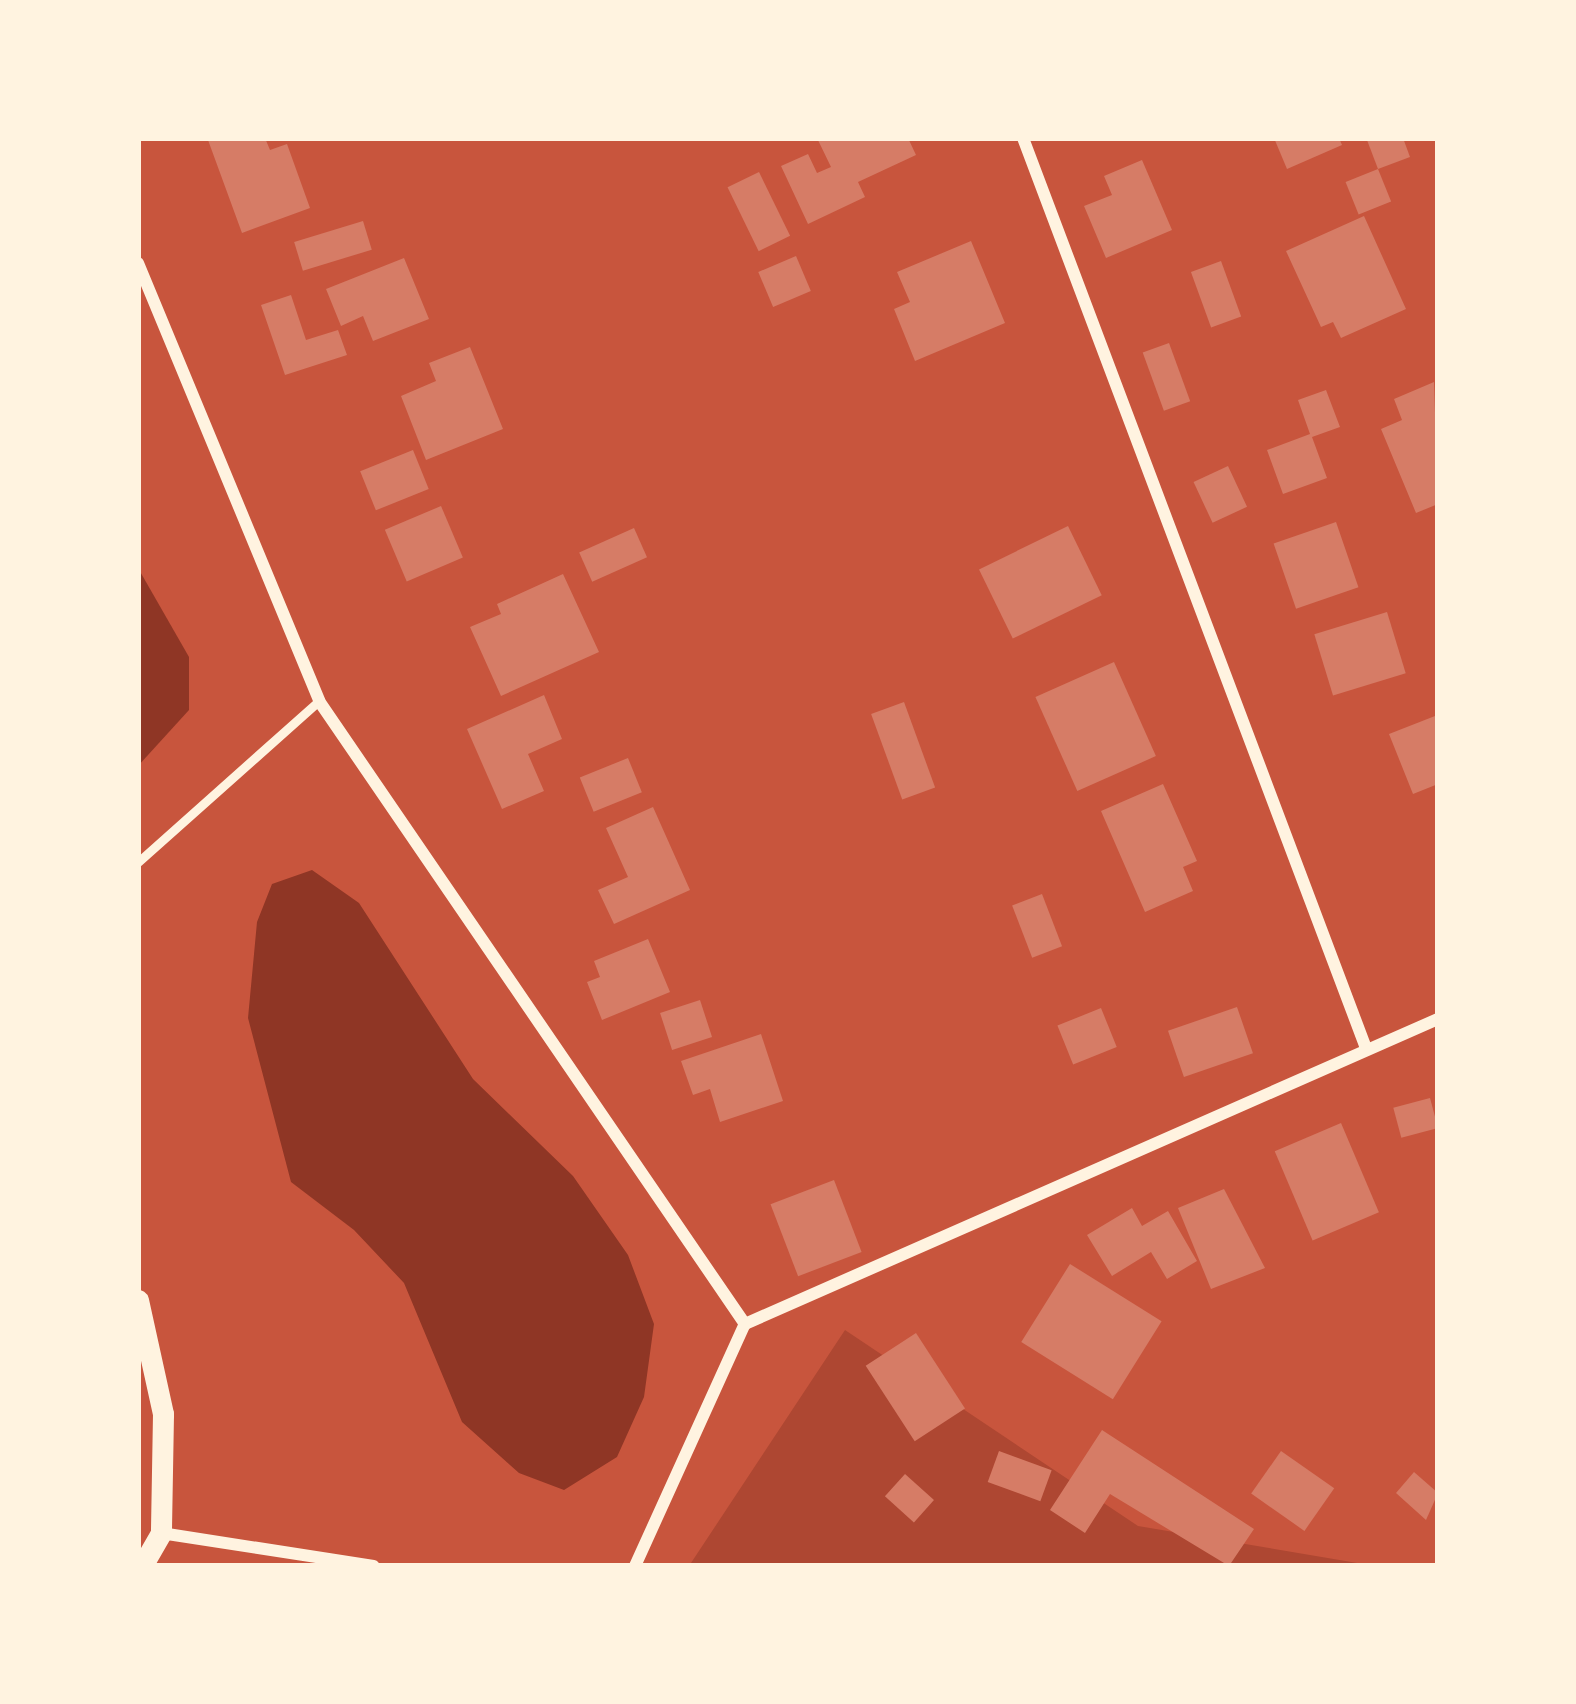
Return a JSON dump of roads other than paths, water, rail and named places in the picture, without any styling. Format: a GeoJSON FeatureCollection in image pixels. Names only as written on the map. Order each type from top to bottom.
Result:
{"type":"FeatureCollection","features":[{"type":"Feature","properties":{"kind":"street"},"geometry":{"type":"LineString","coordinates":[[1023,138],[1366,1048]]}},
{"type":"Feature","properties":{"kind":"street"},"geometry":{"type":"LineString","coordinates":[[138,263],[319,701],[745,1324]]}},
{"type":"Feature","properties":{"kind":"street"},"geometry":{"type":"LineString","coordinates":[[634,1566],[745,1324],[1438,1018]]}},
{"type":"Feature","properties":{"kind":"street"},"geometry":{"type":"LineString","coordinates":[[138,1300],[163,1414],[161,1532],[142,1566]]}},
{"type":"Feature","properties":{"kind":"street"},"geometry":{"type":"LineString","coordinates":[[161,1532],[373,1566]]}},
{"type":"Feature","properties":{"kind":"lane"},"geometry":{"type":"LineString","coordinates":[[138,862],[319,701]]}}]}
